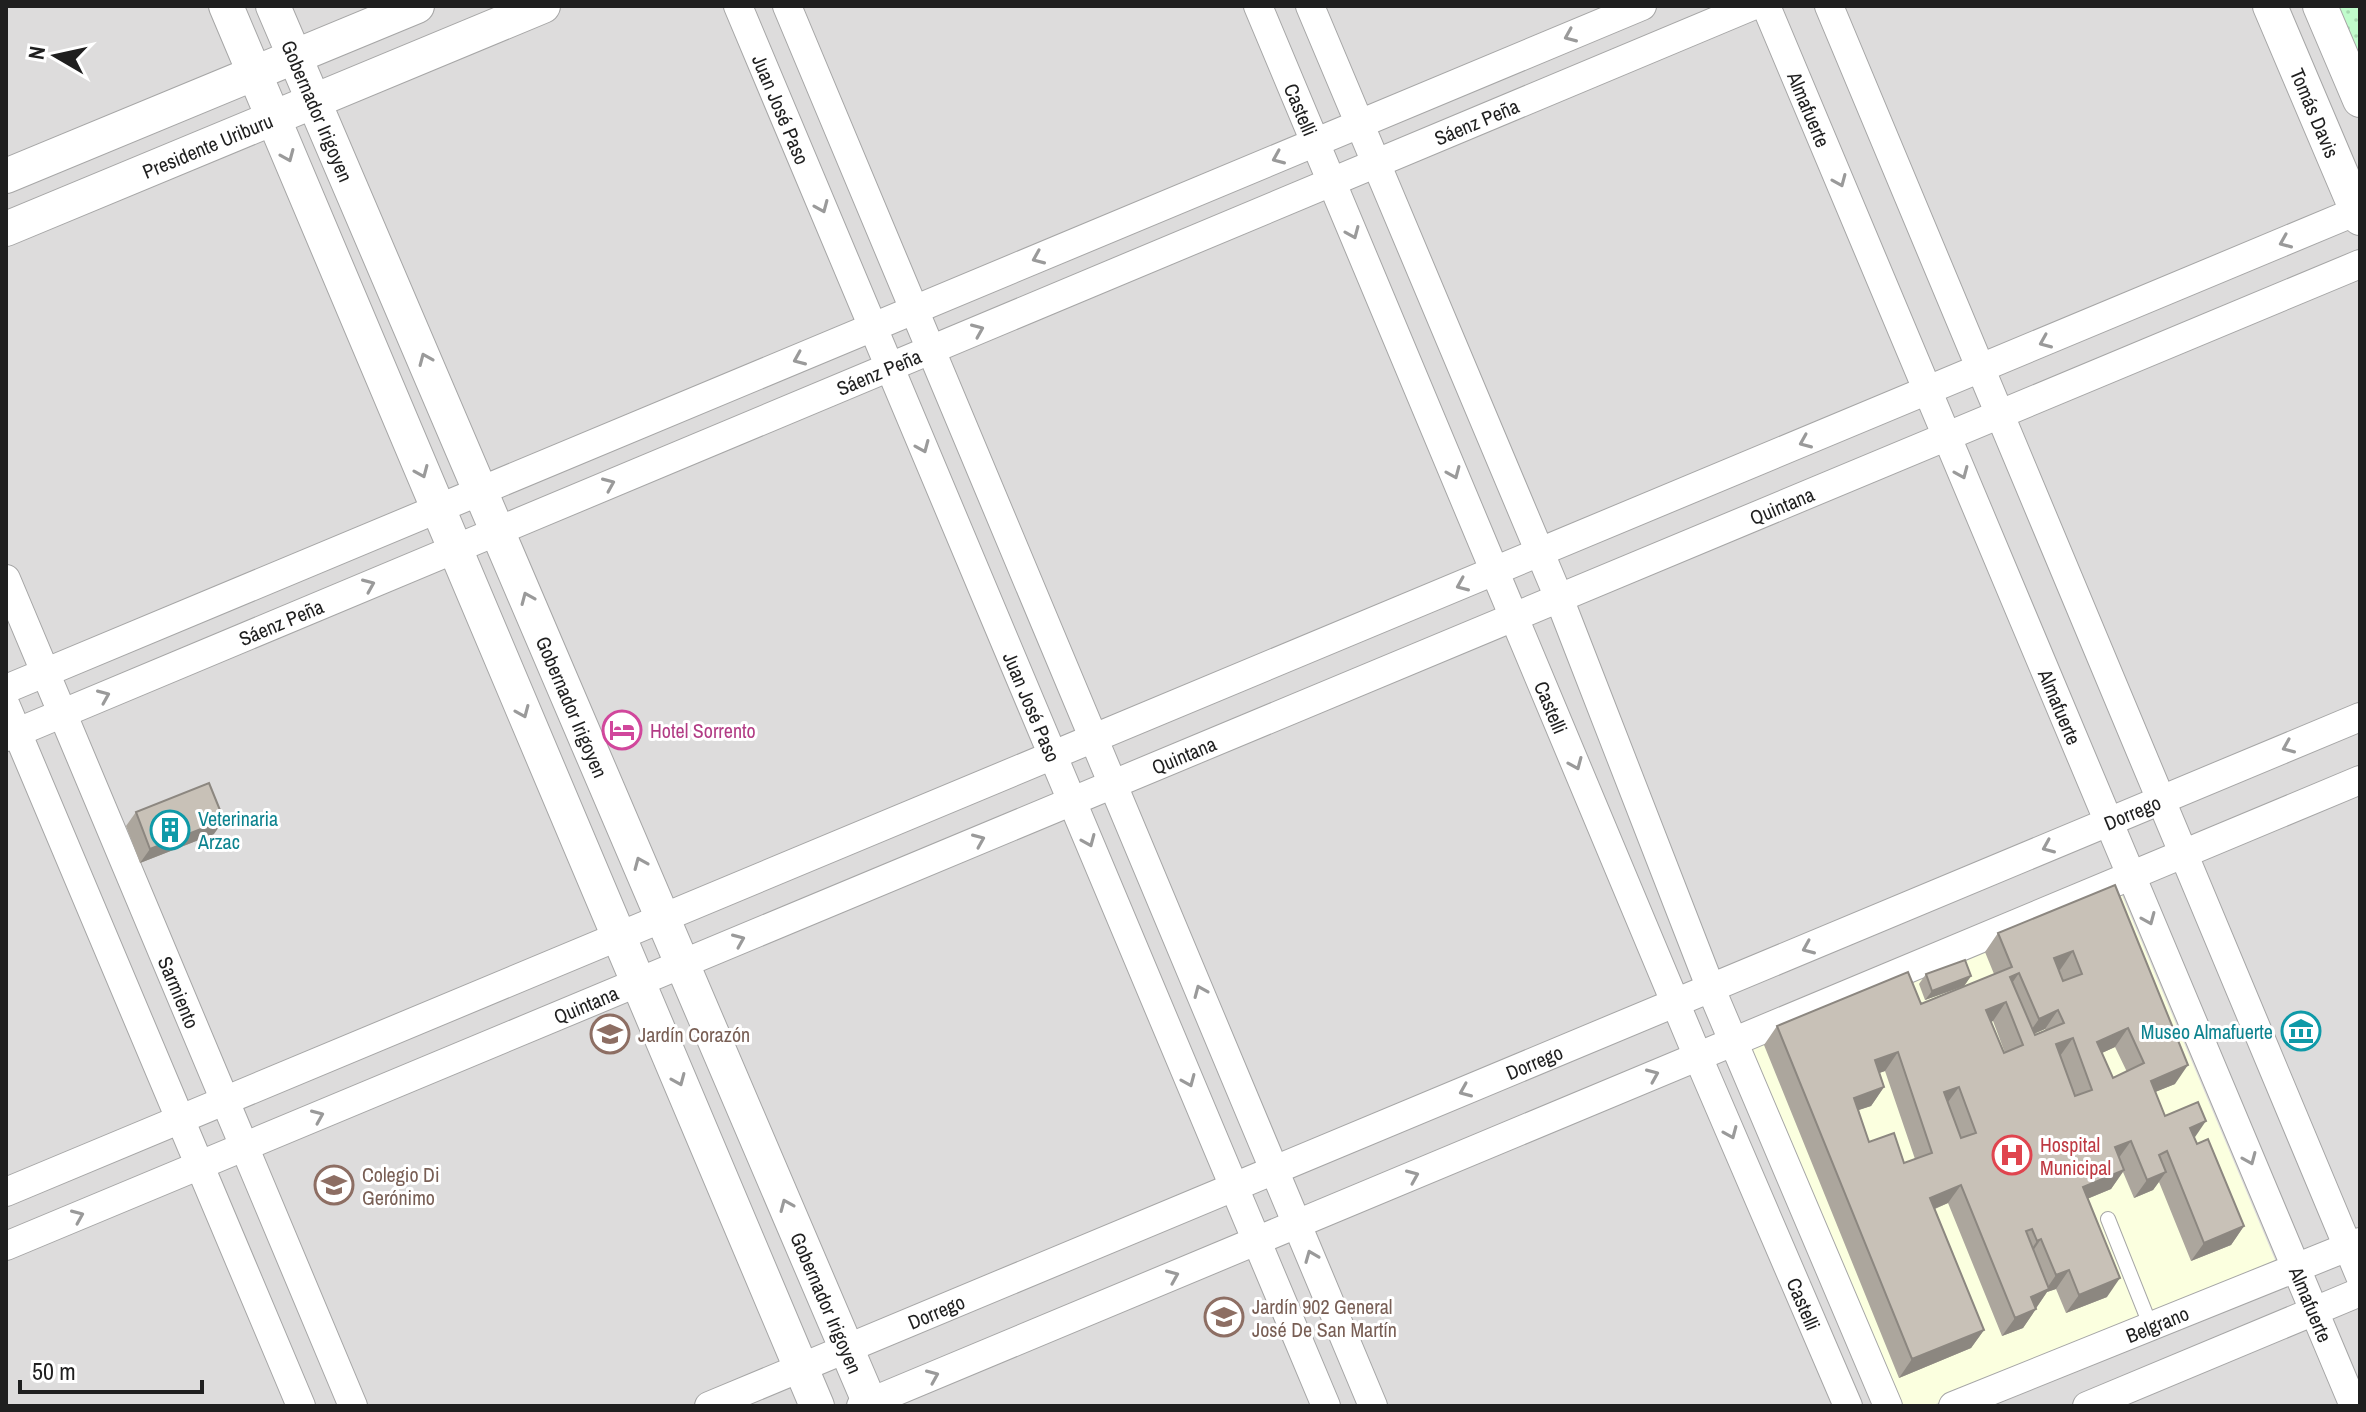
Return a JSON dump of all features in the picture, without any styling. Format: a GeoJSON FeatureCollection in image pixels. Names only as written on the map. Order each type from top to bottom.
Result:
{"type":"FeatureCollection","features":[{"type":"Feature","properties":{"kind":"street"},"geometry":{"type":"LineString","coordinates":[[226,6],[817,1406]]}},
{"type":"Feature","properties":{"kind":"street","name":"Gobernador Irigoyen"},"geometry":{"type":"LineString","coordinates":[[273,6],[847,1349],[867,1405]]}},
{"type":"Feature","properties":{"kind":"street"},"geometry":{"type":"LineString","coordinates":[[6,176],[417,6]]}},
{"type":"Feature","properties":{"kind":"street","name":"Presidente Uriburu"},"geometry":{"type":"LineString","coordinates":[[6,229],[543,6]]}},
{"type":"Feature","properties":{"kind":"street","name":"Juan José Paso"},"geometry":{"type":"LineString","coordinates":[[738,6],[1326,1406]]}},
{"type":"Feature","properties":{"kind":"street"},"geometry":{"type":"LineString","coordinates":[[787,6],[1373,1406]]}},
{"type":"Feature","properties":{"kind":"street","name":"Castelli"},"geometry":{"type":"LineString","coordinates":[[1258,6],[1698,1057],[1848,1406]]}},
{"type":"Feature","properties":{"kind":"street","name":"Castelli"},"geometry":{"type":"LineString","coordinates":[[1310,6],[1559,598],[1711,989],[1888,1406]]}},
{"type":"Feature","properties":{"kind":"street"},"geometry":{"type":"LineString","coordinates":[[6,689],[1642,6]]}},
{"type":"Feature","properties":{"kind":"street","name":"Sáenz Peña"},"geometry":{"type":"LineString","coordinates":[[12,734],[1752,6]]}},
{"type":"Feature","properties":{"kind":"street","name":"Almafuerte"},"geometry":{"type":"LineString","coordinates":[[1766,6],[2354,1406]]}},
{"type":"Feature","properties":{"kind":"street"},"geometry":{"type":"LineString","coordinates":[[1829,6],[2183,854],[2354,1245],[2360,1276]]}},
{"type":"Feature","properties":{"kind":"street","name":"Tomás Davis"},"geometry":{"type":"LineString","coordinates":[[2270,6],[2359,215]]}},
{"type":"Feature","properties":{"kind":"street"},"geometry":{"type":"LineString","coordinates":[[2320,6],[2360,100]]}},
{"type":"Feature","properties":{"kind":"street"},"geometry":{"type":"LineString","coordinates":[[6,1192],[1980,369],[2359,215]]}},
{"type":"Feature","properties":{"kind":"street","name":"Quintana"},"geometry":{"type":"LineString","coordinates":[[6,1246],[2360,264]]}},
{"type":"Feature","properties":{"kind":"street","name":"Sarmiento"},"geometry":{"type":"LineString","coordinates":[[6,579],[353,1406]]}},
{"type":"Feature","properties":{"kind":"street"},"geometry":{"type":"LineString","coordinates":[[6,706],[12,734],[301,1406]]}},
{"type":"Feature","properties":{"kind":"street","name":"Dorrego"},"geometry":{"type":"LineString","coordinates":[[709,1406],[2360,717]]}},
{"type":"Feature","properties":{"kind":"street"},"geometry":{"type":"LineString","coordinates":[[867,1405],[2360,780]]}},
{"type":"Feature","properties":{"kind":"street","name":"Belgrano"},"geometry":{"type":"LineString","coordinates":[[1953,1406],[2354,1245]]}},
{"type":"Feature","properties":{"kind":"street"},"geometry":{"type":"LineString","coordinates":[[2087,1406],[2360,1292]]}},
{"type":"Feature","properties":{"kind":"lane"},"geometry":{"type":"LineString","coordinates":[[2108,1219],[2151,1327]]}},
{"type":"Feature","properties":{"kind":"shaded area"},"geometry":{"type":"Polygon","coordinates":[[[6,6],[2360,6],[2360,1406],[6,1406],[6,6]]]}},
{"type":"Feature","properties":{"kind":"shaded area","name":"Hospital Municipal"},"geometry":{"type":"Polygon","coordinates":[[[2119,888],[2276,1262],[1931,1406],[1899,1406],[1748,1049],[2119,888]]]}},
{"type":"Feature","properties":{"kind":"green space"},"geometry":{"type":"Polygon","coordinates":[[[2336,6],[2360,6],[2360,62],[2336,6]]]}},
{"type":"Feature","properties":{"kind":"building","name":"Veterinaria Arzac"},"geometry":{"type":"Polygon","coordinates":[[[209,783],[224,820],[150,849],[136,812],[209,783]]]}},
{"type":"Feature","properties":{"kind":"building","name":"Hospital Municipal"},"geometry":{"type":"Polygon","coordinates":[[[2115,885],[2188,1065],[2151,1081],[2165,1116],[2198,1102],[2206,1121],[2190,1128],[2197,1144],[2208,1139],[2244,1226],[2204,1243],[2167,1151],[2159,1155],[2166,1172],[2147,1180],[2131,1141],[2115,1147],[2124,1170],[2083,1187],[2120,1278],[2079,1295],[2069,1270],[2056,1275],[2041,1239],[2037,1241],[2032,1229],[2026,1231],[2049,1289],[2031,1297],[2036,1309],[2015,1318],[1961,1185],[1930,1198],[1984,1330],[1912,1359],[1777,1026],[1908,972],[1921,1004],[2012,967],[1998,933],[2115,885]],[[2073,951],[2054,958],[2063,981],[2082,974],[2073,951]],[[2019,973],[2010,977],[2035,1035],[2064,1023],[2058,1010],[2039,1019],[2019,973]],[[2006,1002],[1986,1010],[2004,1053],[2023,1045],[2006,1002]],[[2128,1028],[2097,1042],[2113,1078],[2144,1063],[2128,1028]],[[2073,1038],[2056,1044],[2075,1096],[2092,1090],[2073,1038]],[[1898,1052],[1875,1060],[1884,1087],[1854,1098],[1869,1142],[1894,1133],[1904,1163],[1932,1153],[1898,1052]],[[1959,1087],[1944,1092],[1961,1138],[1976,1133],[1959,1087]]]}},
{"type":"Feature","properties":{"kind":"building"},"geometry":{"type":"Polygon","coordinates":[[[1965,960],[1971,976],[1932,991],[1926,974],[1965,960]]]}},
{"type":"Feature","properties":{"kind":"place","name":"Hotel Sorrento"},"geometry":{"type":"Point","coordinates":[622,730]}},
{"type":"Feature","properties":{"kind":"place","name":"Veterinaria Arzac"},"geometry":{"type":"Point","coordinates":[170,830]}},
{"type":"Feature","properties":{"kind":"place","name":"Museo Almafuerte"},"geometry":{"type":"Point","coordinates":[2301,1031]}},
{"type":"Feature","properties":{"kind":"place","name":"Jardín Corazón"},"geometry":{"type":"Point","coordinates":[610,1034]}},
{"type":"Feature","properties":{"kind":"place","name":"Hospital Municipal"},"geometry":{"type":"Point","coordinates":[2012,1155]}},
{"type":"Feature","properties":{"kind":"place","name":"Colegio Di Gerónimo"},"geometry":{"type":"Point","coordinates":[334,1185]}},
{"type":"Feature","properties":{"kind":"place","name":"Jardín 902 General José De San Martín"},"geometry":{"type":"Point","coordinates":[1224,1317]}}]}
